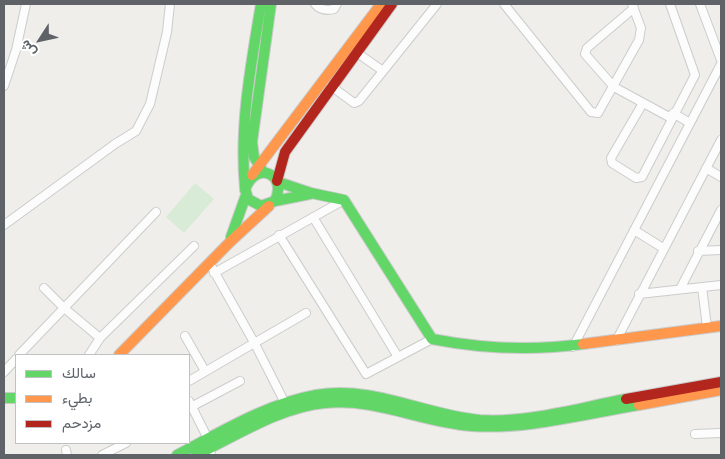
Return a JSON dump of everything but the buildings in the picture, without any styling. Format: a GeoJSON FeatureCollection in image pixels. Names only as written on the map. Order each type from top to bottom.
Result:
{"type":"FeatureCollection","features":[{"type":"Feature","properties":{"kind":"main road"},"geometry":{"type":"LineString","coordinates":[[261,4],[245,102],[243,152],[246,192],[256,205],[311,194]]}},
{"type":"Feature","properties":{"kind":"main road"},"geometry":{"type":"LineString","coordinates":[[271,4],[252,142],[254,157],[262,170],[272,175],[278,181],[311,194],[344,200],[432,339],[461,347],[516,351],[573,347],[721,326]]}},
{"type":"Feature","properties":{"kind":"main road"},"geometry":{"type":"LineString","coordinates":[[230,241],[246,192],[248,179],[262,170],[380,4]]}},
{"type":"Feature","properties":{"kind":"main road"},"geometry":{"type":"LineString","coordinates":[[121,354],[212,268],[230,241],[272,203],[279,194],[278,181],[285,152],[392,4]]}},
{"type":"Feature","properties":{"kind":"main road"},"geometry":{"type":"LineString","coordinates":[[176,455],[210,448],[285,403],[310,396],[349,393],[470,418],[499,420],[539,416],[721,382]]}},
{"type":"Feature","properties":{"kind":"main road"},"geometry":{"type":"LineString","coordinates":[[196,455],[289,411],[324,403],[356,402],[469,426],[513,428],[721,390]]}},
{"type":"Feature","properties":{"kind":"street"},"geometry":{"type":"LineString","coordinates":[[4,86],[16,50],[26,4]]}},
{"type":"Feature","properties":{"kind":"street"},"geometry":{"type":"LineString","coordinates":[[4,225],[114,144],[136,131],[150,104],[167,32],[170,4]]}},
{"type":"Feature","properties":{"kind":"street"},"geometry":{"type":"LineString","coordinates":[[315,4],[324,10],[334,9],[337,4]]}},
{"type":"Feature","properties":{"kind":"street"},"geometry":{"type":"LineString","coordinates":[[504,4],[591,112],[598,113],[614,87],[639,40],[641,28],[633,6],[585,51],[585,54],[614,87],[643,103],[690,123]]}},
{"type":"Feature","properties":{"kind":"street"},"geometry":{"type":"LineString","coordinates":[[643,103],[611,158],[612,163],[636,178],[642,176],[672,115],[695,75],[670,4]]}},
{"type":"Feature","properties":{"kind":"street"},"geometry":{"type":"LineString","coordinates":[[700,4],[721,60]]}},
{"type":"Feature","properties":{"kind":"street"},"geometry":{"type":"LineString","coordinates":[[331,86],[354,103],[364,96],[433,5]]}},
{"type":"Feature","properties":{"kind":"street"},"geometry":{"type":"LineString","coordinates":[[356,52],[383,71]]}},
{"type":"Feature","properties":{"kind":"street"},"geometry":{"type":"LineString","coordinates":[[573,347],[721,64]]}},
{"type":"Feature","properties":{"kind":"street"},"geometry":{"type":"LineString","coordinates":[[616,341],[721,140]]}},
{"type":"Feature","properties":{"kind":"street"},"geometry":{"type":"LineString","coordinates":[[706,168],[721,177]]}},
{"type":"Feature","properties":{"kind":"street"},"geometry":{"type":"LineString","coordinates":[[285,403],[255,344],[212,268],[344,200]]}},
{"type":"Feature","properties":{"kind":"street"},"geometry":{"type":"LineString","coordinates":[[680,290],[698,250],[721,210]]}},
{"type":"Feature","properties":{"kind":"street"},"geometry":{"type":"LineString","coordinates":[[20,354],[156,212]]}},
{"type":"Feature","properties":{"kind":"street"},"geometry":{"type":"LineString","coordinates":[[313,217],[398,357]]}},
{"type":"Feature","properties":{"kind":"street"},"geometry":{"type":"LineString","coordinates":[[634,230],[663,248]]}},
{"type":"Feature","properties":{"kind":"street"},"geometry":{"type":"LineString","coordinates":[[279,235],[366,374],[432,339]]}},
{"type":"Feature","properties":{"kind":"street"},"geometry":{"type":"LineString","coordinates":[[91,354],[100,338],[194,246]]}},
{"type":"Feature","properties":{"kind":"street"},"geometry":{"type":"LineString","coordinates":[[698,250],[721,250]]}},
{"type":"Feature","properties":{"kind":"street"},"geometry":{"type":"LineString","coordinates":[[639,294],[721,284]]}},
{"type":"Feature","properties":{"kind":"street"},"geometry":{"type":"LineString","coordinates":[[702,287],[707,327]]}},
{"type":"Feature","properties":{"kind":"street"},"geometry":{"type":"LineString","coordinates":[[44,288],[64,308],[100,338]]}},
{"type":"Feature","properties":{"kind":"street"},"geometry":{"type":"LineString","coordinates":[[190,380],[306,313]]}},
{"type":"Feature","properties":{"kind":"street"},"geometry":{"type":"LineString","coordinates":[[185,336],[205,371]]}},
{"type":"Feature","properties":{"kind":"street"},"geometry":{"type":"LineString","coordinates":[[4,372],[15,359]]}},
{"type":"Feature","properties":{"kind":"street"},"geometry":{"type":"LineString","coordinates":[[210,448],[190,405],[240,381]]}},
{"type":"Feature","properties":{"kind":"street"},"geometry":{"type":"LineString","coordinates":[[695,434],[721,433]]}},
{"type":"Feature","properties":{"kind":"street"},"geometry":{"type":"LineString","coordinates":[[102,455],[124,444]]}},
{"type":"Feature","properties":{"kind":"green space"},"geometry":{"type":"Polygon","coordinates":[[[195,183],[214,199],[184,233],[166,217],[195,183]]]}},
{"type":"Feature","properties":{"kind":"traffic: fast"},"geometry":{"type":"LineString","coordinates":[[245,190],[250,181],[256,175],[262,173],[274,177],[278,191],[275,201],[261,206],[248,199],[246,191],[245,189],[245,119],[261,4]]}},
{"type":"Feature","properties":{"kind":"traffic: fast"},"geometry":{"type":"LineString","coordinates":[[262,170],[254,157],[252,142],[271,4]]}},
{"type":"Feature","properties":{"kind":"traffic: fast"},"geometry":{"type":"LineString","coordinates":[[278,182],[311,193],[344,200],[432,339],[508,348],[545,348],[583,344]]}},
{"type":"Feature","properties":{"kind":"traffic: fast"},"geometry":{"type":"LineString","coordinates":[[275,201],[310,194]]}},
{"type":"Feature","properties":{"kind":"traffic: fast"},"geometry":{"type":"LineString","coordinates":[[231,237],[246,195]]}},
{"type":"Feature","properties":{"kind":"traffic: fast"},"geometry":{"type":"LineString","coordinates":[[177,455],[227,428],[262,412],[297,399],[316,395],[337,393],[378,397],[439,413],[480,420],[535,417],[626,399]]}},
{"type":"Feature","properties":{"kind":"traffic: fast"},"geometry":{"type":"LineString","coordinates":[[4,398],[15,398]]}},
{"type":"Feature","properties":{"kind":"traffic: fast"},"geometry":{"type":"LineString","coordinates":[[196,455],[275,416],[291,410],[325,403],[344,402],[362,404],[452,424],[492,427],[555,420],[639,405]]}},
{"type":"Feature","properties":{"kind":"traffic: slow"},"geometry":{"type":"LineString","coordinates":[[252,175],[381,4]]}},
{"type":"Feature","properties":{"kind":"traffic: slow"},"geometry":{"type":"LineString","coordinates":[[120,354],[230,242],[269,206]]}},
{"type":"Feature","properties":{"kind":"traffic: slow"},"geometry":{"type":"LineString","coordinates":[[583,344],[721,326]]}},
{"type":"Feature","properties":{"kind":"traffic: slow"},"geometry":{"type":"LineString","coordinates":[[639,405],[721,390]]}},
{"type":"Feature","properties":{"kind":"traffic: jam"},"geometry":{"type":"LineString","coordinates":[[277,181],[285,152],[392,4]]}},
{"type":"Feature","properties":{"kind":"traffic: jam"},"geometry":{"type":"LineString","coordinates":[[626,399],[721,382]]}}]}
